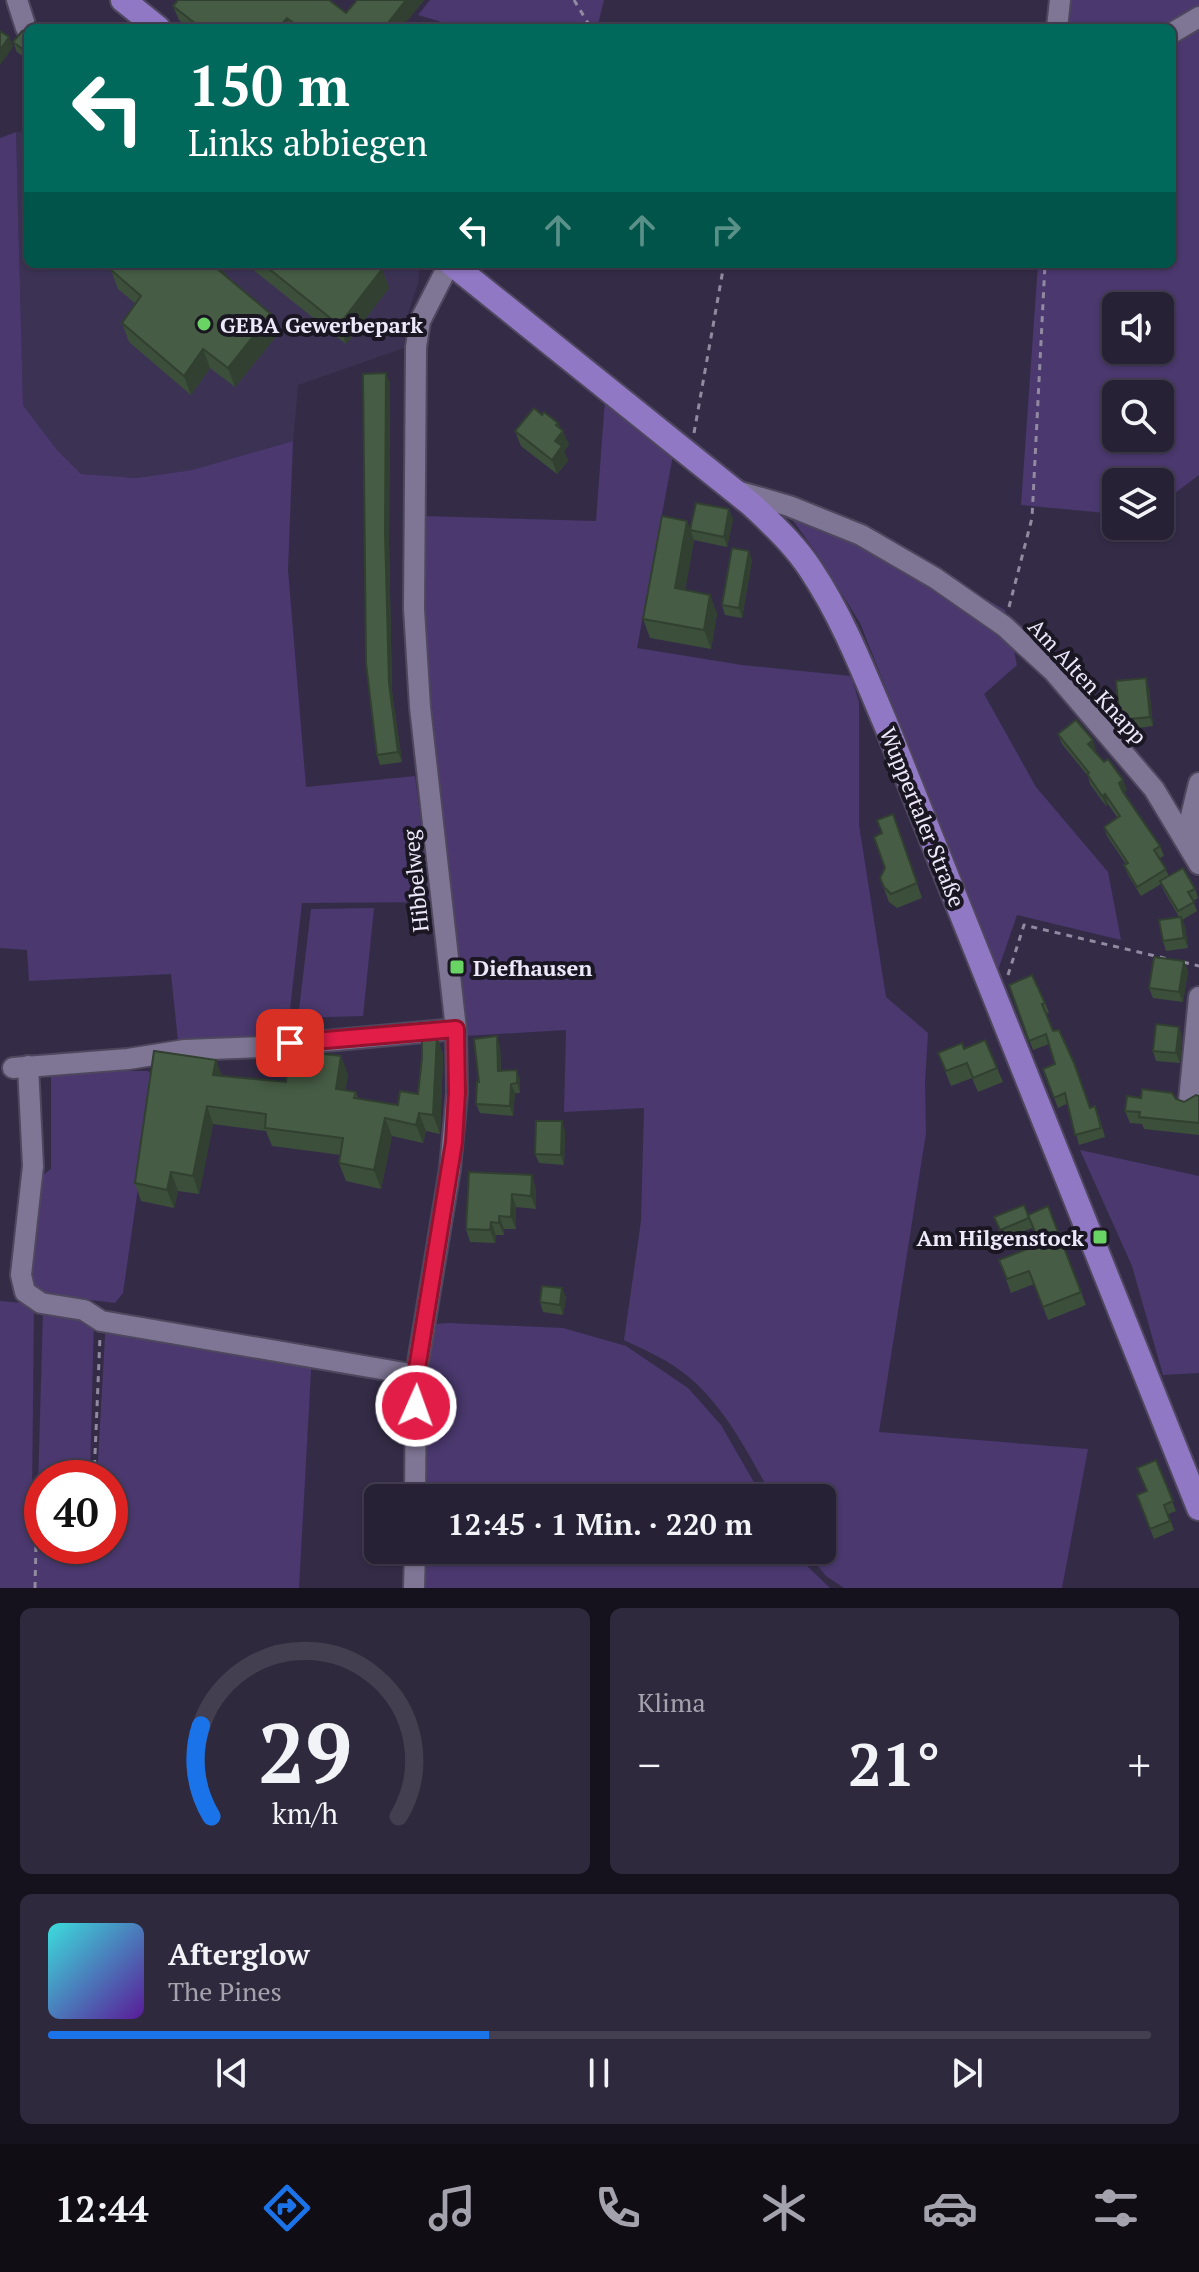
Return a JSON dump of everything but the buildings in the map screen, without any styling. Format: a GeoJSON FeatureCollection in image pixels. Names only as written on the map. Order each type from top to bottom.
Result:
{"type":"FeatureCollection","features":[{"type":"Feature","properties":{"kind":"main road"},"geometry":{"type":"LineString","coordinates":[[123,0],[153,24]]}},
{"type":"Feature","properties":{"kind":"main road","name":"Wuppertaler Straße"},"geometry":{"type":"LineString","coordinates":[[455,268],[733,489],[782,534],[810,567],[837,613],[887,727],[1199,1508]]}},
{"type":"Feature","properties":{"kind":"street"},"geometry":{"type":"LineString","coordinates":[[17,0],[25,24]]}},
{"type":"Feature","properties":{"kind":"street"},"geometry":{"type":"LineString","coordinates":[[1057,24],[1060,0]]}},
{"type":"Feature","properties":{"kind":"street"},"geometry":{"type":"LineString","coordinates":[[1176,31],[1199,17]]}},
{"type":"Feature","properties":{"kind":"street","name":"Hibbelweg"},"geometry":{"type":"LineString","coordinates":[[415,1484],[416,1375],[454,1142],[457,1093],[456,1029],[420,707],[414,609],[417,329],[448,268]]}},
{"type":"Feature","properties":{"kind":"street","name":"Am Alten Knapp"},"geometry":{"type":"LineString","coordinates":[[733,489],[789,506],[861,535],[935,578],[1004,626],[1054,672],[1154,789],[1197,861]]}},
{"type":"Feature","properties":{"kind":"street"},"geometry":{"type":"LineString","coordinates":[[1197,861],[1191,816],[1199,783]]}},
{"type":"Feature","properties":{"kind":"street"},"geometry":{"type":"LineString","coordinates":[[1189,1101],[1199,997]]}},
{"type":"Feature","properties":{"kind":"street"},"geometry":{"type":"LineString","coordinates":[[416,1375],[101,1321],[84,1310],[41,1303],[25,1292],[21,1275],[33,1166],[21,1067],[128,1059],[185,1050],[260,1047],[456,1029]]}},
{"type":"Feature","properties":{"kind":"street"},"geometry":{"type":"LineString","coordinates":[[414,1588],[415,1564]]}},
{"type":"Feature","properties":{"kind":"path"},"geometry":{"type":"LineString","coordinates":[[574,0],[589,24]]}},
{"type":"Feature","properties":{"kind":"path"},"geometry":{"type":"LineString","coordinates":[[685,451],[694,433],[723,268]]}},
{"type":"Feature","properties":{"kind":"path"},"geometry":{"type":"LineString","coordinates":[[1004,626],[1032,518],[1045,268]]}},
{"type":"Feature","properties":{"kind":"path"},"geometry":{"type":"LineString","coordinates":[[998,1005],[1024,925],[1199,966]]}},
{"type":"Feature","properties":{"kind":"path"},"geometry":{"type":"LineString","coordinates":[[95,1460],[101,1321]]}},
{"type":"Feature","properties":{"kind":"path"},"geometry":{"type":"LineString","coordinates":[[35,1588],[36,1564]]}},
{"type":"Feature","properties":{"kind":"shaded area"},"geometry":{"type":"Polygon","coordinates":[[[430,0],[604,0],[598,24],[448,24],[418,15],[430,0]]]}},
{"type":"Feature","properties":{"kind":"shaded area"},"geometry":{"type":"Polygon","coordinates":[[[1062,0],[1199,0],[1199,475],[1174,494],[1174,468],[1102,468],[1102,513],[1021,505],[1038,268],[1176,268],[1176,24],[1059,24],[1062,0]]]}},
{"type":"Feature","properties":{"kind":"shaded area"},"geometry":{"type":"Polygon","coordinates":[[[24,131],[24,268],[420,268],[407,317],[404,348],[298,385],[293,441],[192,470],[136,478],[81,474],[57,450],[23,405],[16,132],[24,131]]]}},
{"type":"Feature","properties":{"kind":"shaded area"},"geometry":{"type":"Polygon","coordinates":[[[16,132],[23,405],[57,450],[81,474],[136,478],[192,470],[293,441],[288,570],[306,787],[415,776],[431,902],[302,903],[287,1036],[178,1041],[171,974],[29,981],[27,950],[0,948],[0,138],[16,132]]]}},
{"type":"Feature","properties":{"kind":"shaded area"},"geometry":{"type":"Polygon","coordinates":[[[605,400],[673,455],[637,648],[742,665],[851,676],[859,702],[859,825],[886,997],[928,1033],[926,1133],[879,1432],[1088,1449],[1062,1588],[844,1588],[826,1576],[816,1564],[836,1564],[836,1484],[765,1484],[731,1426],[705,1393],[674,1366],[624,1340],[641,1221],[644,1108],[564,1112],[566,1030],[464,1036],[431,711],[422,516],[596,521],[605,400]]]}},
{"type":"Feature","properties":{"kind":"shaded area"},"geometry":{"type":"Polygon","coordinates":[[[789,515],[931,567],[1005,610],[1017,665],[984,694],[1036,787],[1108,872],[1121,940],[1017,915],[998,970],[860,623],[789,515]]]}},
{"type":"Feature","properties":{"kind":"shaded area"},"geometry":{"type":"Polygon","coordinates":[[[374,908],[363,1016],[298,1018],[311,909],[374,908]]]}},
{"type":"Feature","properties":{"kind":"shaded area"},"geometry":{"type":"Polygon","coordinates":[[[64,1071],[148,1071],[154,1076],[123,1293],[115,1303],[41,1294],[29,1281],[35,1181],[51,1169],[51,1076],[64,1071]]]}},
{"type":"Feature","properties":{"kind":"shaded area"},"geometry":{"type":"Polygon","coordinates":[[[1080,1150],[1199,1176],[1199,1373],[1163,1375],[1132,1266],[1080,1150]]]}},
{"type":"Feature","properties":{"kind":"shaded area"},"geometry":{"type":"Polygon","coordinates":[[[0,1301],[34,1304],[32,1460],[24,1460],[24,1564],[128,1564],[128,1460],[98,1460],[106,1319],[312,1353],[299,1588],[0,1588],[0,1301]]]}},
{"type":"Feature","properties":{"kind":"shaded area"},"geometry":{"type":"Polygon","coordinates":[[[43,1311],[94,1317],[90,1460],[39,1460],[43,1311]]]}},
{"type":"Feature","properties":{"kind":"shaded area"},"geometry":{"type":"Polygon","coordinates":[[[435,1324],[563,1328],[626,1346],[688,1388],[721,1425],[755,1484],[422,1484],[424,1399],[430,1328],[435,1324]]]}},
{"type":"Feature","properties":{"kind":"shaded area"},"geometry":{"type":"Polygon","coordinates":[[[422,1564],[805,1564],[830,1588],[423,1588],[422,1564]]]}},
{"type":"Feature","properties":{"kind":"place","name":"GEBA Gewerbepark"},"geometry":{"type":"Point","coordinates":[204,324]}},
{"type":"Feature","properties":{"kind":"place","name":"Diefhausen"},"geometry":{"type":"Point","coordinates":[457,967]}},
{"type":"Feature","properties":{"kind":"place","name":"Am Hilgenstock"},"geometry":{"type":"Point","coordinates":[1100,1237]}},
{"type":"Feature","properties":{"kind":"route"},"geometry":{"type":"LineString","coordinates":[[290,1043],[456,1029],[454,1142],[424,1318],[416,1375],[416,1406]]}}]}
